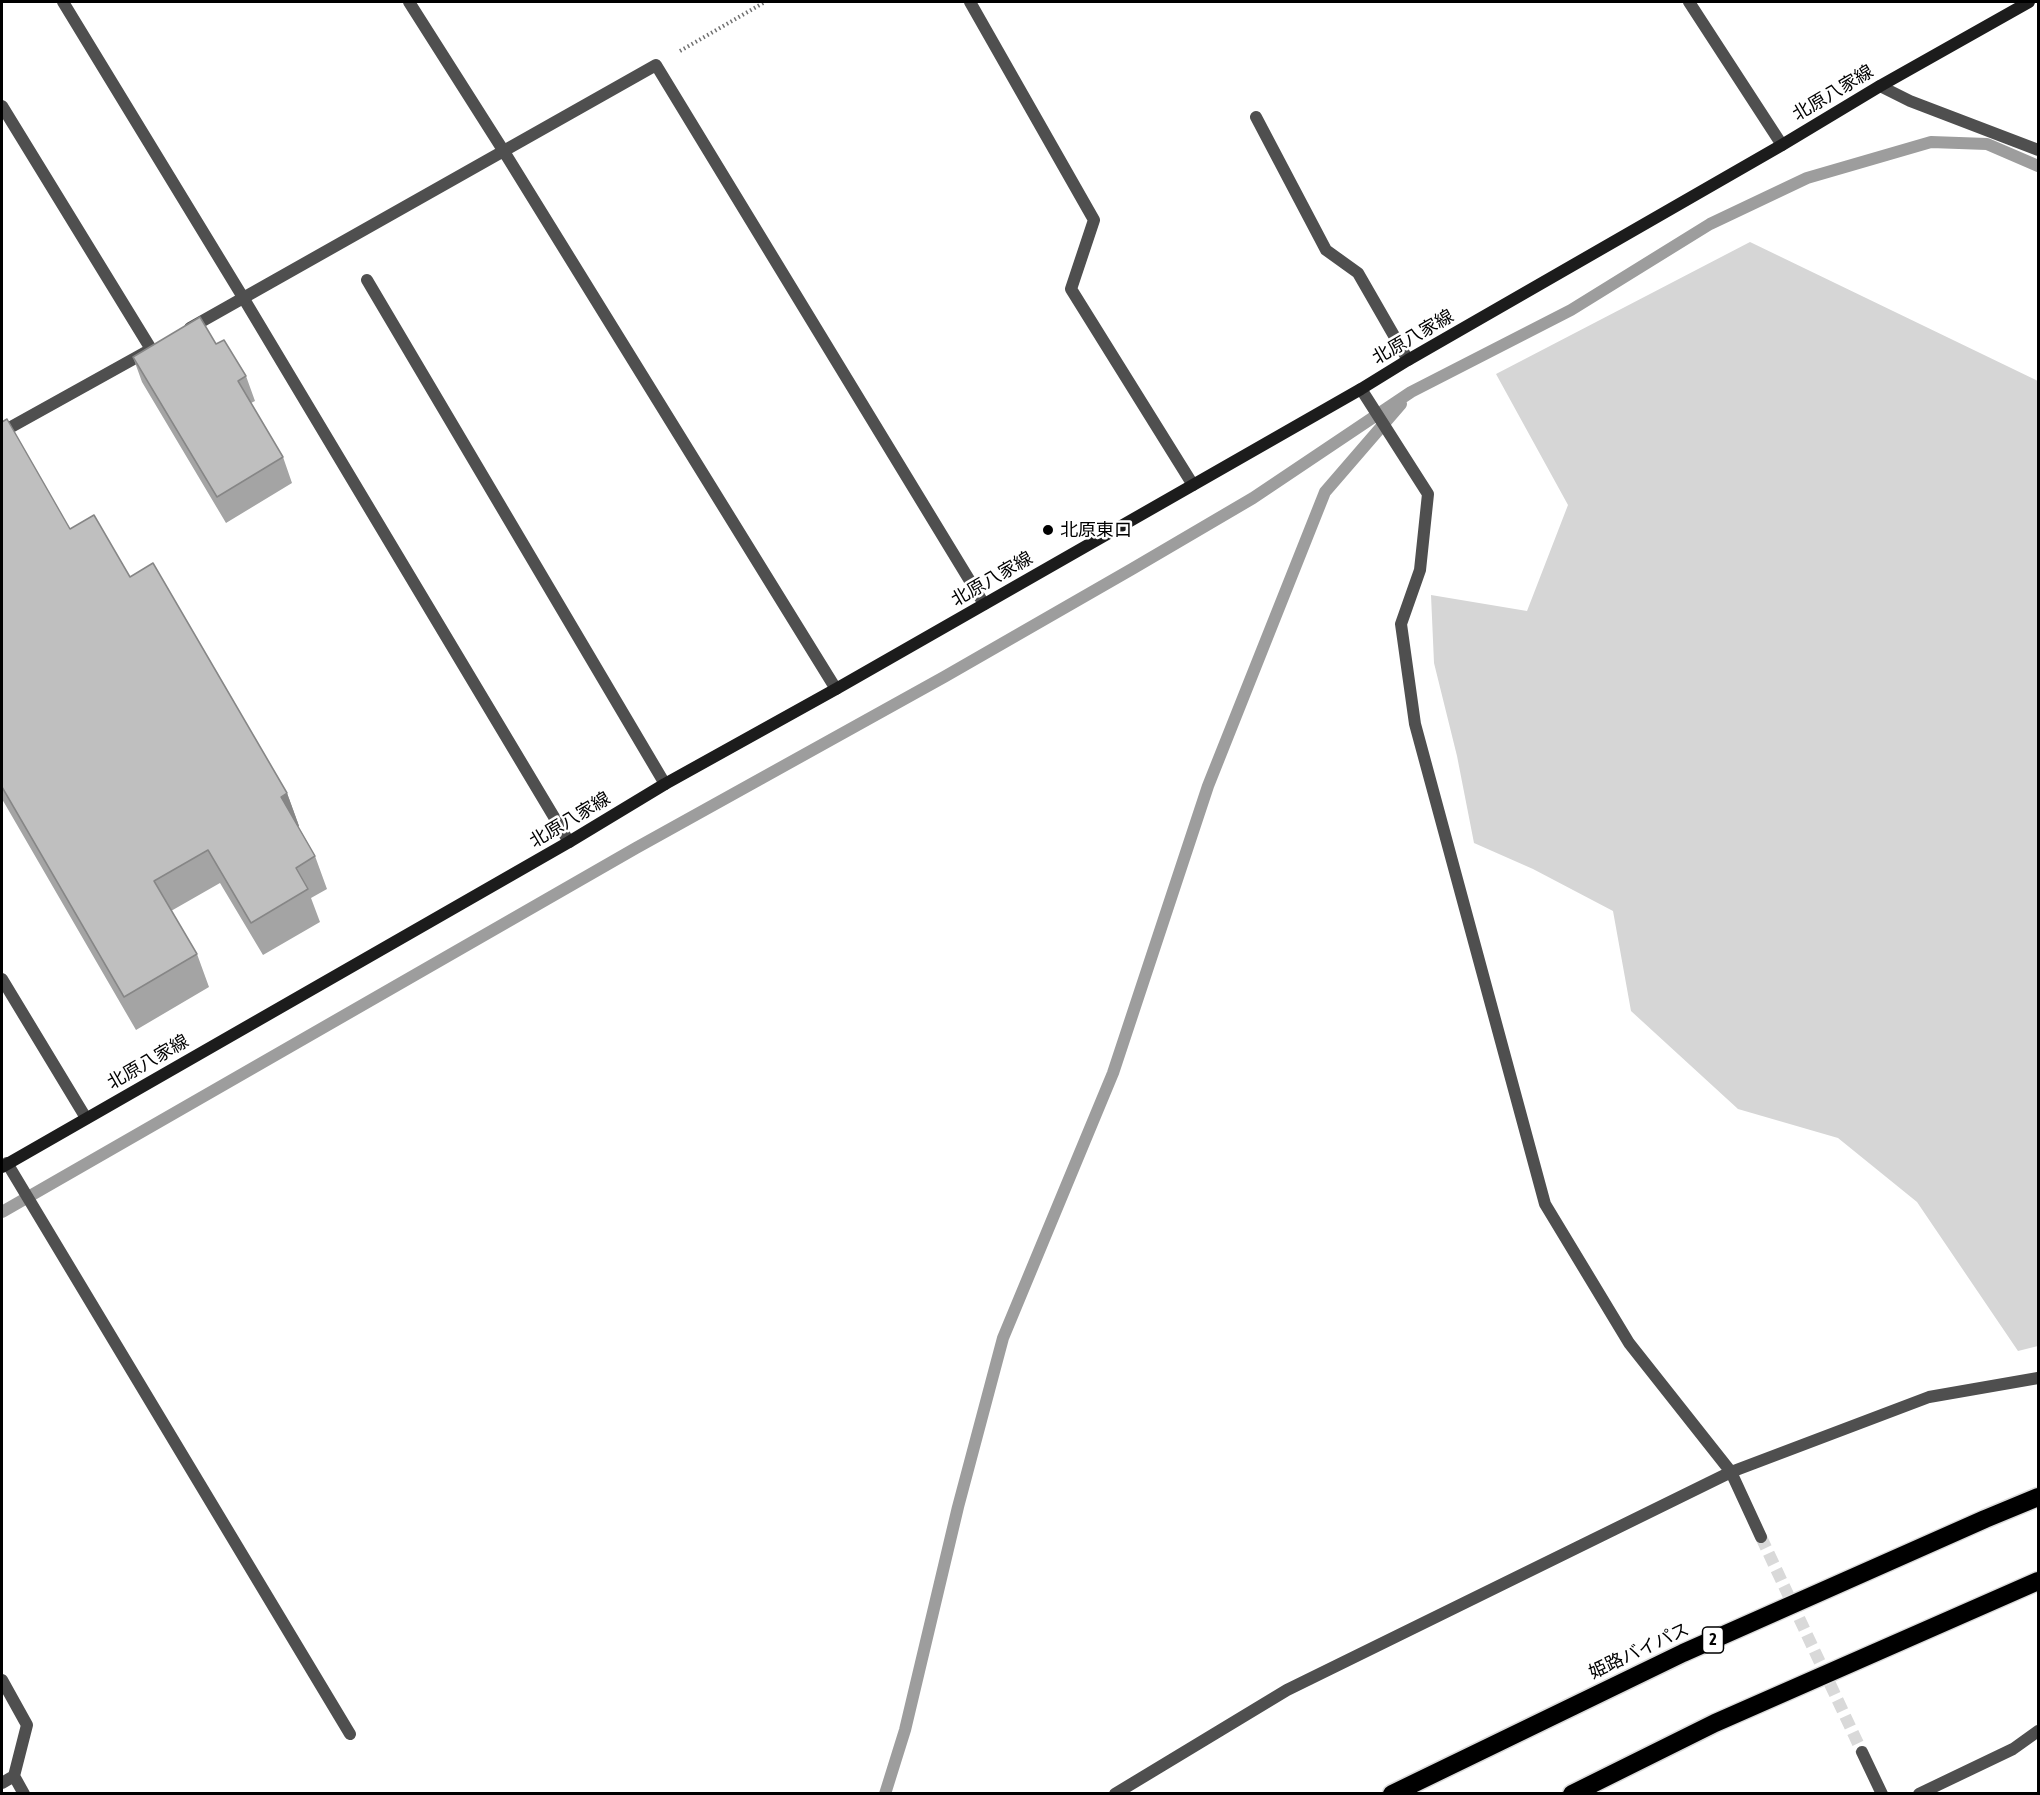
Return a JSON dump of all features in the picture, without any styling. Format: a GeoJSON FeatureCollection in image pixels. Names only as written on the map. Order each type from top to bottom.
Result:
{"type":"FeatureCollection","features":[{"type":"Feature","properties":{"kind":"highway","name":"姫路バイパス"},"geometry":{"type":"LineString","coordinates":[[1392,1794],[1683,1653],[2038,1497]]}},
{"type":"Feature","properties":{"kind":"highway"},"geometry":{"type":"LineString","coordinates":[[1572,1794],[1715,1723],[2038,1581]]}},
{"type":"Feature","properties":{"kind":"main road","name":"北原八家線"},"geometry":{"type":"LineString","coordinates":[[4,1165],[569,842],[664,784],[836,689],[1361,389],[2029,2]]}},
{"type":"Feature","properties":{"kind":"street"},"geometry":{"type":"LineString","coordinates":[[63,2],[569,842]]}},
{"type":"Feature","properties":{"kind":"street"},"geometry":{"type":"LineString","coordinates":[[409,2],[836,689]]}},
{"type":"Feature","properties":{"kind":"street"},"geometry":{"type":"LineString","coordinates":[[970,2],[1094,220],[1071,289],[1192,485]]}},
{"type":"Feature","properties":{"kind":"street"},"geometry":{"type":"LineString","coordinates":[[1689,2],[1782,145]]}},
{"type":"Feature","properties":{"kind":"street"},"geometry":{"type":"LineString","coordinates":[[182,332],[656,65],[984,604]]}},
{"type":"Feature","properties":{"kind":"street"},"geometry":{"type":"LineString","coordinates":[[1880,87],[1910,101],[2038,150]]}},
{"type":"Feature","properties":{"kind":"street"},"geometry":{"type":"LineString","coordinates":[[2,106],[156,346],[2,432]]}},
{"type":"Feature","properties":{"kind":"street"},"geometry":{"type":"LineString","coordinates":[[1256,117],[1326,250],[1358,273],[1408,360]]}},
{"type":"Feature","properties":{"kind":"street"},"geometry":{"type":"LineString","coordinates":[[367,280],[664,784]]}},
{"type":"Feature","properties":{"kind":"street"},"geometry":{"type":"LineString","coordinates":[[1361,389],[1428,494],[1420,570],[1401,624],[1415,724],[1545,1204],[1629,1343],[1731,1472],[1761,1537]]}},
{"type":"Feature","properties":{"kind":"street"},"geometry":{"type":"LineString","coordinates":[[2,979],[86,1118]]}},
{"type":"Feature","properties":{"kind":"street"},"geometry":{"type":"LineString","coordinates":[[4,1165],[38,1217],[350,1734]]}},
{"type":"Feature","properties":{"kind":"street"},"geometry":{"type":"LineString","coordinates":[[1115,1794],[1287,1690],[1731,1472],[1929,1397],[2038,1378]]}},
{"type":"Feature","properties":{"kind":"street"},"geometry":{"type":"LineString","coordinates":[[2,1680],[27,1725],[14,1776],[24,1794]]}},
{"type":"Feature","properties":{"kind":"street"},"geometry":{"type":"LineString","coordinates":[[1919,1794],[2013,1749],[2038,1731]]}},
{"type":"Feature","properties":{"kind":"street"},"geometry":{"type":"LineString","coordinates":[[1862,1752],[1881,1794]]}},
{"type":"Feature","properties":{"kind":"street"},"geometry":{"type":"LineString","coordinates":[[2,1783],[14,1776]]}},
{"type":"Feature","properties":{"kind":"path"},"geometry":{"type":"LineString","coordinates":[[656,65],[765,2]]}},
{"type":"Feature","properties":{"kind":"shaded area"},"geometry":{"type":"Polygon","coordinates":[[[1750,242],[2038,381],[2038,1346],[2018,1351],[1917,1202],[1838,1138],[1738,1109],[1631,1011],[1613,911],[1533,869],[1474,843],[1457,756],[1434,663],[1431,595],[1527,611],[1568,505],[1496,374],[1750,242]]]}},
{"type":"Feature","properties":{"kind":"building"},"geometry":{"type":"Polygon","coordinates":[[[200,317],[216,344],[224,340],[246,376],[238,381],[283,457],[217,497],[133,357],[200,317]]]}},
{"type":"Feature","properties":{"kind":"building"},"geometry":{"type":"Polygon","coordinates":[[[7,419],[70,529],[94,515],[130,577],[153,563],[287,793],[281,797],[315,856],[296,868],[308,889],[251,923],[208,850],[154,881],[197,954],[124,997],[2,787],[2,422],[7,419]]]}},
{"type":"Feature","properties":{"kind":"waterway"},"geometry":{"type":"LineString","coordinates":[[2,1212],[636,848],[944,677],[1132,569],[1253,498],[1411,392],[1571,310],[1710,224],[1807,178],[1931,142],[1987,144],[2038,166]]}},
{"type":"Feature","properties":{"kind":"waterway"},"geometry":{"type":"LineString","coordinates":[[885,1794],[905,1730],[958,1507],[1003,1338],[1113,1073],[1208,786],[1325,492],[1401,404]]}},
{"type":"Feature","properties":{"kind":"tunnel"},"geometry":{"type":"LineString","coordinates":[[1761,1537],[1862,1752]]}},
{"type":"Feature","properties":{"kind":"place","name":"北原東口"},"geometry":{"type":"Point","coordinates":[1048,530]}}]}
